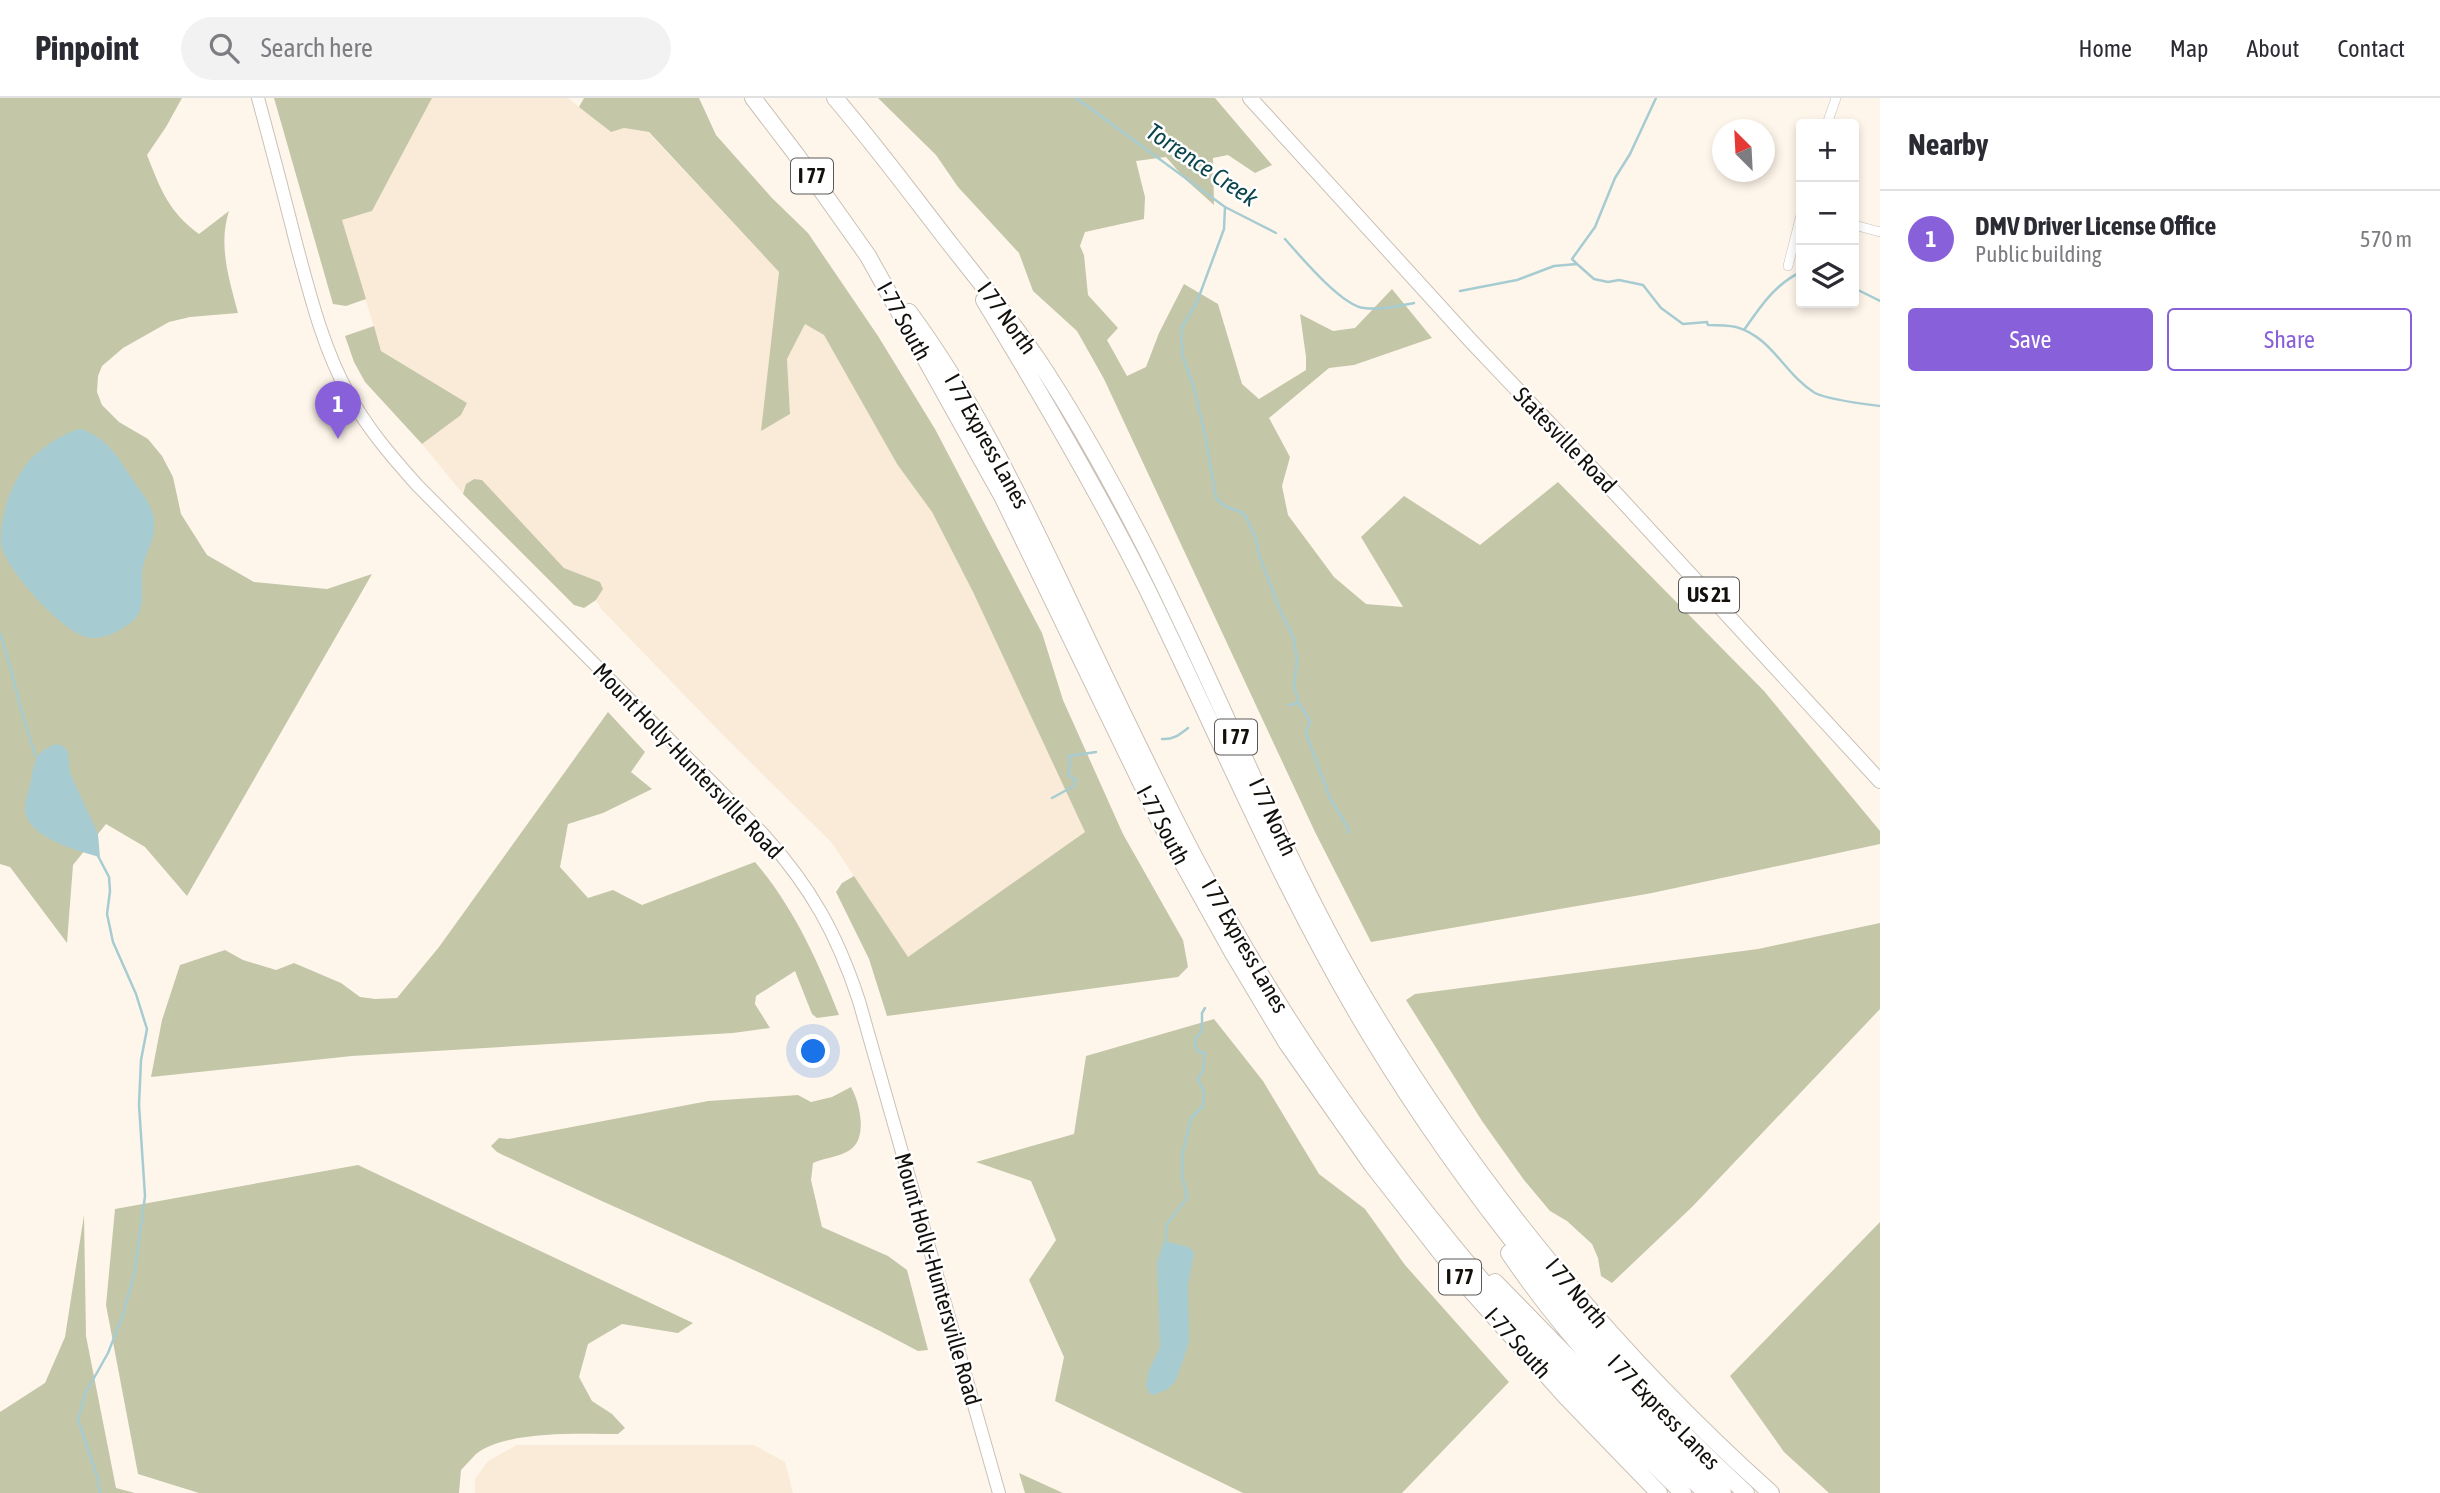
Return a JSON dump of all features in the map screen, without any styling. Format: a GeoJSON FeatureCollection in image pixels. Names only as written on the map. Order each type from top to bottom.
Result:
{"type":"FeatureCollection","features":[{"type":"Feature","properties":{"kind":"highway","name":"I-77 South"},"geometry":{"type":"LineString","coordinates":[[753,98],[868,256],[1002,496],[1167,835],[1286,1042],[1372,1165],[1465,1284],[1566,1396],[1659,1493]]}},
{"type":"Feature","properties":{"kind":"highway","name":"I 77 North"},"geometry":{"type":"LineString","coordinates":[[835,98],[996,300],[1040,363],[1116,492],[1184,625],[1308,892],[1357,984],[1408,1068],[1471,1160],[1555,1268],[1655,1381],[1771,1493]]}},
{"type":"Feature","properties":{"kind":"highway","name":"I 77 Express Lanes"},"geometry":{"type":"LineString","coordinates":[[950,244],[1119,534],[1271,851],[1320,947],[1369,1034],[1451,1159],[1511,1240],[1643,1392],[1746,1493]]}},
{"type":"Feature","properties":{"kind":"highway","name":"I 77 Express Lanes"},"geometry":{"type":"LineString","coordinates":[[868,256],[941,358],[992,445],[1174,818],[1245,949],[1326,1076],[1414,1197],[1476,1275],[1611,1423],[1684,1493]]}},
{"type":"Feature","properties":{"kind":"highway"},"geometry":{"type":"LineString","coordinates":[[1451,1159],[1505,1247],[1561,1323],[1632,1403],[1723,1493]]}},
{"type":"Feature","properties":{"kind":"highway"},"geometry":{"type":"LineString","coordinates":[[1414,1197],[1622,1412],[1706,1493]]}},
{"type":"Feature","properties":{"kind":"main road","name":"Mount Holly-Huntersville Road"},"geometry":{"type":"LineString","coordinates":[[258,98],[312,298],[332,360],[360,413],[385,449],[416,485],[763,834],[796,873],[824,915],[843,955],[859,1001],[999,1493]]}},
{"type":"Feature","properties":{"kind":"main road","name":"Statesville Road"},"geometry":{"type":"LineString","coordinates":[[1250,98],[1479,350],[1880,781]]}},
{"type":"Feature","properties":{"kind":"street"},"geometry":{"type":"LineString","coordinates":[[1829,119],[1836,98]]}},
{"type":"Feature","properties":{"kind":"street"},"geometry":{"type":"LineString","coordinates":[[1859,226],[1880,232]]}},
{"type":"Feature","properties":{"kind":"street"},"geometry":{"type":"LineString","coordinates":[[1788,266],[1796,235]]}},
{"type":"Feature","properties":{"kind":"shaded area"},"geometry":{"type":"Polygon","coordinates":[[[432,98],[568,98],[611,132],[624,128],[648,132],[779,272],[762,430],[790,414],[787,359],[805,324],[824,334],[897,464],[932,512],[973,592],[1085,832],[908,958],[832,843],[602,610],[596,600],[603,589],[600,582],[564,568],[482,480],[473,479],[466,484],[463,494],[422,444],[461,415],[467,403],[381,351],[342,220],[372,211],[432,98]]]}},
{"type":"Feature","properties":{"kind":"shaded area"},"geometry":{"type":"Polygon","coordinates":[[[517,1445],[754,1445],[785,1462],[793,1493],[475,1493],[475,1479],[488,1461],[517,1445]]]}},
{"type":"Feature","properties":{"kind":"green space"},"geometry":{"type":"Polygon","coordinates":[[[0,98],[182,98],[147,155],[161,189],[173,208],[199,234],[229,211],[225,249],[228,275],[238,313],[190,317],[169,322],[123,348],[102,366],[98,376],[97,392],[102,405],[119,422],[148,439],[162,456],[173,477],[181,514],[207,555],[254,582],[327,589],[372,574],[187,896],[145,847],[106,824],[73,865],[67,943],[10,867],[0,864],[0,98]]]}},
{"type":"Feature","properties":{"kind":"green space"},"geometry":{"type":"Polygon","coordinates":[[[274,98],[432,98],[372,211],[342,220],[366,299],[346,306],[333,304],[274,98]]]}},
{"type":"Feature","properties":{"kind":"green space"},"geometry":{"type":"Polygon","coordinates":[[[584,98],[699,98],[716,135],[772,198],[808,233],[878,336],[935,429],[1042,633],[1063,700],[1123,834],[1183,940],[1188,967],[1178,977],[887,1016],[869,959],[836,892],[842,883],[854,876],[908,957],[1085,832],[973,592],[932,512],[897,464],[824,335],[805,324],[787,359],[790,414],[761,431],[779,272],[649,132],[624,128],[611,132],[579,107],[584,98]]]}},
{"type":"Feature","properties":{"kind":"green space"},"geometry":{"type":"Polygon","coordinates":[[[878,98],[1215,98],[1272,165],[1255,173],[1228,155],[1213,158],[1214,205],[1186,180],[1166,157],[1136,161],[1145,197],[1144,219],[1085,232],[1080,246],[1084,255],[1088,295],[1118,328],[1107,340],[1127,376],[1146,367],[1159,333],[1184,284],[1218,304],[1242,384],[1259,399],[1306,370],[1300,314],[1333,331],[1355,328],[1392,289],[1432,338],[1354,365],[1329,368],[1269,418],[1290,457],[1282,486],[1288,515],[1334,577],[1366,604],[1403,607],[1361,537],[1404,496],[1480,545],[1558,482],[1764,691],[1880,831],[1880,844],[1652,893],[1371,942],[1315,832],[1104,379],[1077,331],[1033,291],[1019,253],[958,187],[936,155],[878,98]]]}},
{"type":"Feature","properties":{"kind":"green space"},"geometry":{"type":"Polygon","coordinates":[[[374,326],[381,351],[467,403],[461,415],[422,444],[365,382],[354,362],[345,336],[374,326]]]}},
{"type":"Feature","properties":{"kind":"green space"},"geometry":{"type":"Polygon","coordinates":[[[474,479],[482,480],[564,568],[600,582],[603,589],[596,600],[584,608],[574,605],[463,494],[466,484],[474,479]]]}},
{"type":"Feature","properties":{"kind":"green space"},"geometry":{"type":"Polygon","coordinates":[[[608,712],[645,752],[631,772],[652,789],[603,813],[568,824],[560,867],[588,898],[613,890],[642,905],[755,862],[793,916],[839,1015],[817,1018],[812,1014],[795,971],[756,996],[755,1004],[770,1028],[733,1033],[352,1056],[151,1077],[162,1020],[180,965],[225,950],[243,960],[276,970],[294,963],[341,983],[360,997],[397,998],[439,947],[608,712]]]}},
{"type":"Feature","properties":{"kind":"green space"},"geometry":{"type":"Polygon","coordinates":[[[1880,923],[1880,1009],[1692,1207],[1612,1283],[1601,1276],[1592,1244],[1567,1221],[1550,1211],[1524,1180],[1482,1121],[1406,1000],[1415,994],[1758,949],[1880,923]]]}},
{"type":"Feature","properties":{"kind":"green space"},"geometry":{"type":"Polygon","coordinates":[[[1214,1019],[1263,1081],[1319,1174],[1365,1209],[1405,1265],[1509,1382],[1402,1493],[1243,1493],[1055,1401],[1064,1357],[1029,1280],[1056,1240],[1031,1181],[976,1162],[1074,1134],[1086,1056],[1214,1019]]]}},
{"type":"Feature","properties":{"kind":"green space"},"geometry":{"type":"Polygon","coordinates":[[[851,1087],[861,1120],[856,1145],[846,1152],[813,1163],[811,1180],[822,1227],[888,1256],[907,1270],[928,1350],[918,1351],[762,1273],[497,1152],[491,1146],[499,1138],[509,1139],[708,1101],[798,1095],[811,1102],[832,1097],[851,1087]]]}},
{"type":"Feature","properties":{"kind":"green space"},"geometry":{"type":"Polygon","coordinates":[[[358,1165],[693,1323],[678,1333],[622,1324],[588,1344],[579,1377],[592,1401],[612,1414],[625,1428],[618,1434],[544,1435],[489,1446],[476,1454],[461,1470],[459,1493],[199,1493],[138,1474],[106,1305],[115,1209],[358,1165]]]}},
{"type":"Feature","properties":{"kind":"green space"},"geometry":{"type":"Polygon","coordinates":[[[84,1215],[86,1336],[116,1488],[135,1493],[0,1493],[0,1412],[45,1383],[65,1337],[84,1215]]]}},
{"type":"Feature","properties":{"kind":"green space"},"geometry":{"type":"Polygon","coordinates":[[[1880,1222],[1880,1493],[1829,1493],[1784,1452],[1730,1376],[1880,1222]]]}},
{"type":"Feature","properties":{"kind":"green space"},"geometry":{"type":"Polygon","coordinates":[[[1019,1473],[1063,1493],[1025,1493],[1019,1473]]]}},
{"type":"Feature","properties":{"kind":"water"},"geometry":{"type":"Polygon","coordinates":[[[81,429],[100,439],[115,454],[147,500],[154,522],[153,535],[143,567],[142,603],[137,616],[117,631],[96,638],[75,632],[50,612],[13,569],[1,545],[4,511],[11,491],[28,462],[60,437],[81,429]]]}},
{"type":"Feature","properties":{"kind":"water"},"geometry":{"type":"Polygon","coordinates":[[[57,744],[68,752],[70,773],[98,834],[100,857],[53,840],[36,829],[27,818],[26,802],[35,763],[45,749],[57,744]]]}},
{"type":"Feature","properties":{"kind":"water"},"geometry":{"type":"Polygon","coordinates":[[[1164,1241],[1189,1247],[1194,1253],[1188,1285],[1189,1343],[1176,1380],[1168,1389],[1153,1395],[1146,1386],[1149,1370],[1160,1347],[1157,1263],[1164,1241]]]}},
{"type":"Feature","properties":{"kind":"waterway","name":"Torrence Creek"},"geometry":{"type":"LineString","coordinates":[[1076,98],[1225,207],[1276,233]]}},
{"type":"Feature","properties":{"kind":"waterway"},"geometry":{"type":"LineString","coordinates":[[1577,264],[1572,259],[1595,227],[1615,178],[1630,154],[1656,98]]}},
{"type":"Feature","properties":{"kind":"waterway"},"geometry":{"type":"LineString","coordinates":[[1225,207],[1224,229],[1197,302],[1182,327],[1183,357],[1194,388],[1216,498],[1224,506],[1241,512],[1246,517],[1256,539],[1259,555],[1294,639],[1297,661],[1294,686],[1299,703],[1310,721],[1306,733],[1330,798],[1348,828],[1348,833]]}},
{"type":"Feature","properties":{"kind":"waterway","name":"Torrence Creek"},"geometry":{"type":"LineString","coordinates":[[1285,239],[1333,290],[1355,305],[1376,308],[1414,303]]}},
{"type":"Feature","properties":{"kind":"waterway","name":"Torrence Creek"},"geometry":{"type":"LineString","coordinates":[[1460,291],[1517,280],[1554,266],[1577,264],[1594,279],[1643,285],[1661,308],[1683,324],[1707,322],[1708,325],[1733,326],[1748,332],[1769,348],[1815,393],[1838,400],[1880,406]]}},
{"type":"Feature","properties":{"kind":"waterway","name":"Torrence Creek"},"geometry":{"type":"LineString","coordinates":[[1744,330],[1776,290],[1796,275]]}},
{"type":"Feature","properties":{"kind":"waterway","name":"Torrence Creek"},"geometry":{"type":"LineString","coordinates":[[1859,290],[1880,301]]}},
{"type":"Feature","properties":{"kind":"waterway"},"geometry":{"type":"LineString","coordinates":[[0,634],[37,758]]}},
{"type":"Feature","properties":{"kind":"waterway"},"geometry":{"type":"LineString","coordinates":[[1289,705],[1299,703]]}},
{"type":"Feature","properties":{"kind":"waterway"},"geometry":{"type":"LineString","coordinates":[[1162,739],[1173,738],[1188,728]]}},
{"type":"Feature","properties":{"kind":"waterway"},"geometry":{"type":"LineString","coordinates":[[1052,798],[1074,786],[1076,780],[1068,775],[1069,756],[1096,752]]}},
{"type":"Feature","properties":{"kind":"waterway"},"geometry":{"type":"LineString","coordinates":[[97,854],[109,877],[107,914],[113,942],[136,994],[147,1029],[141,1060],[139,1105],[145,1196],[135,1270],[123,1315],[108,1353],[85,1394],[78,1420],[100,1493]]}},
{"type":"Feature","properties":{"kind":"waterway"},"geometry":{"type":"LineString","coordinates":[[1165,1244],[1167,1224],[1187,1198],[1182,1174],[1183,1152],[1191,1118],[1203,1106],[1204,1093],[1198,1079],[1203,1070],[1205,1053],[1199,1052],[1195,1039],[1202,1031],[1202,1013],[1205,1008]]}},
{"type":"Feature","properties":{"kind":"place","name":"DMV Driver License Office"},"geometry":{"type":"Point","coordinates":[338,439]}}]}
